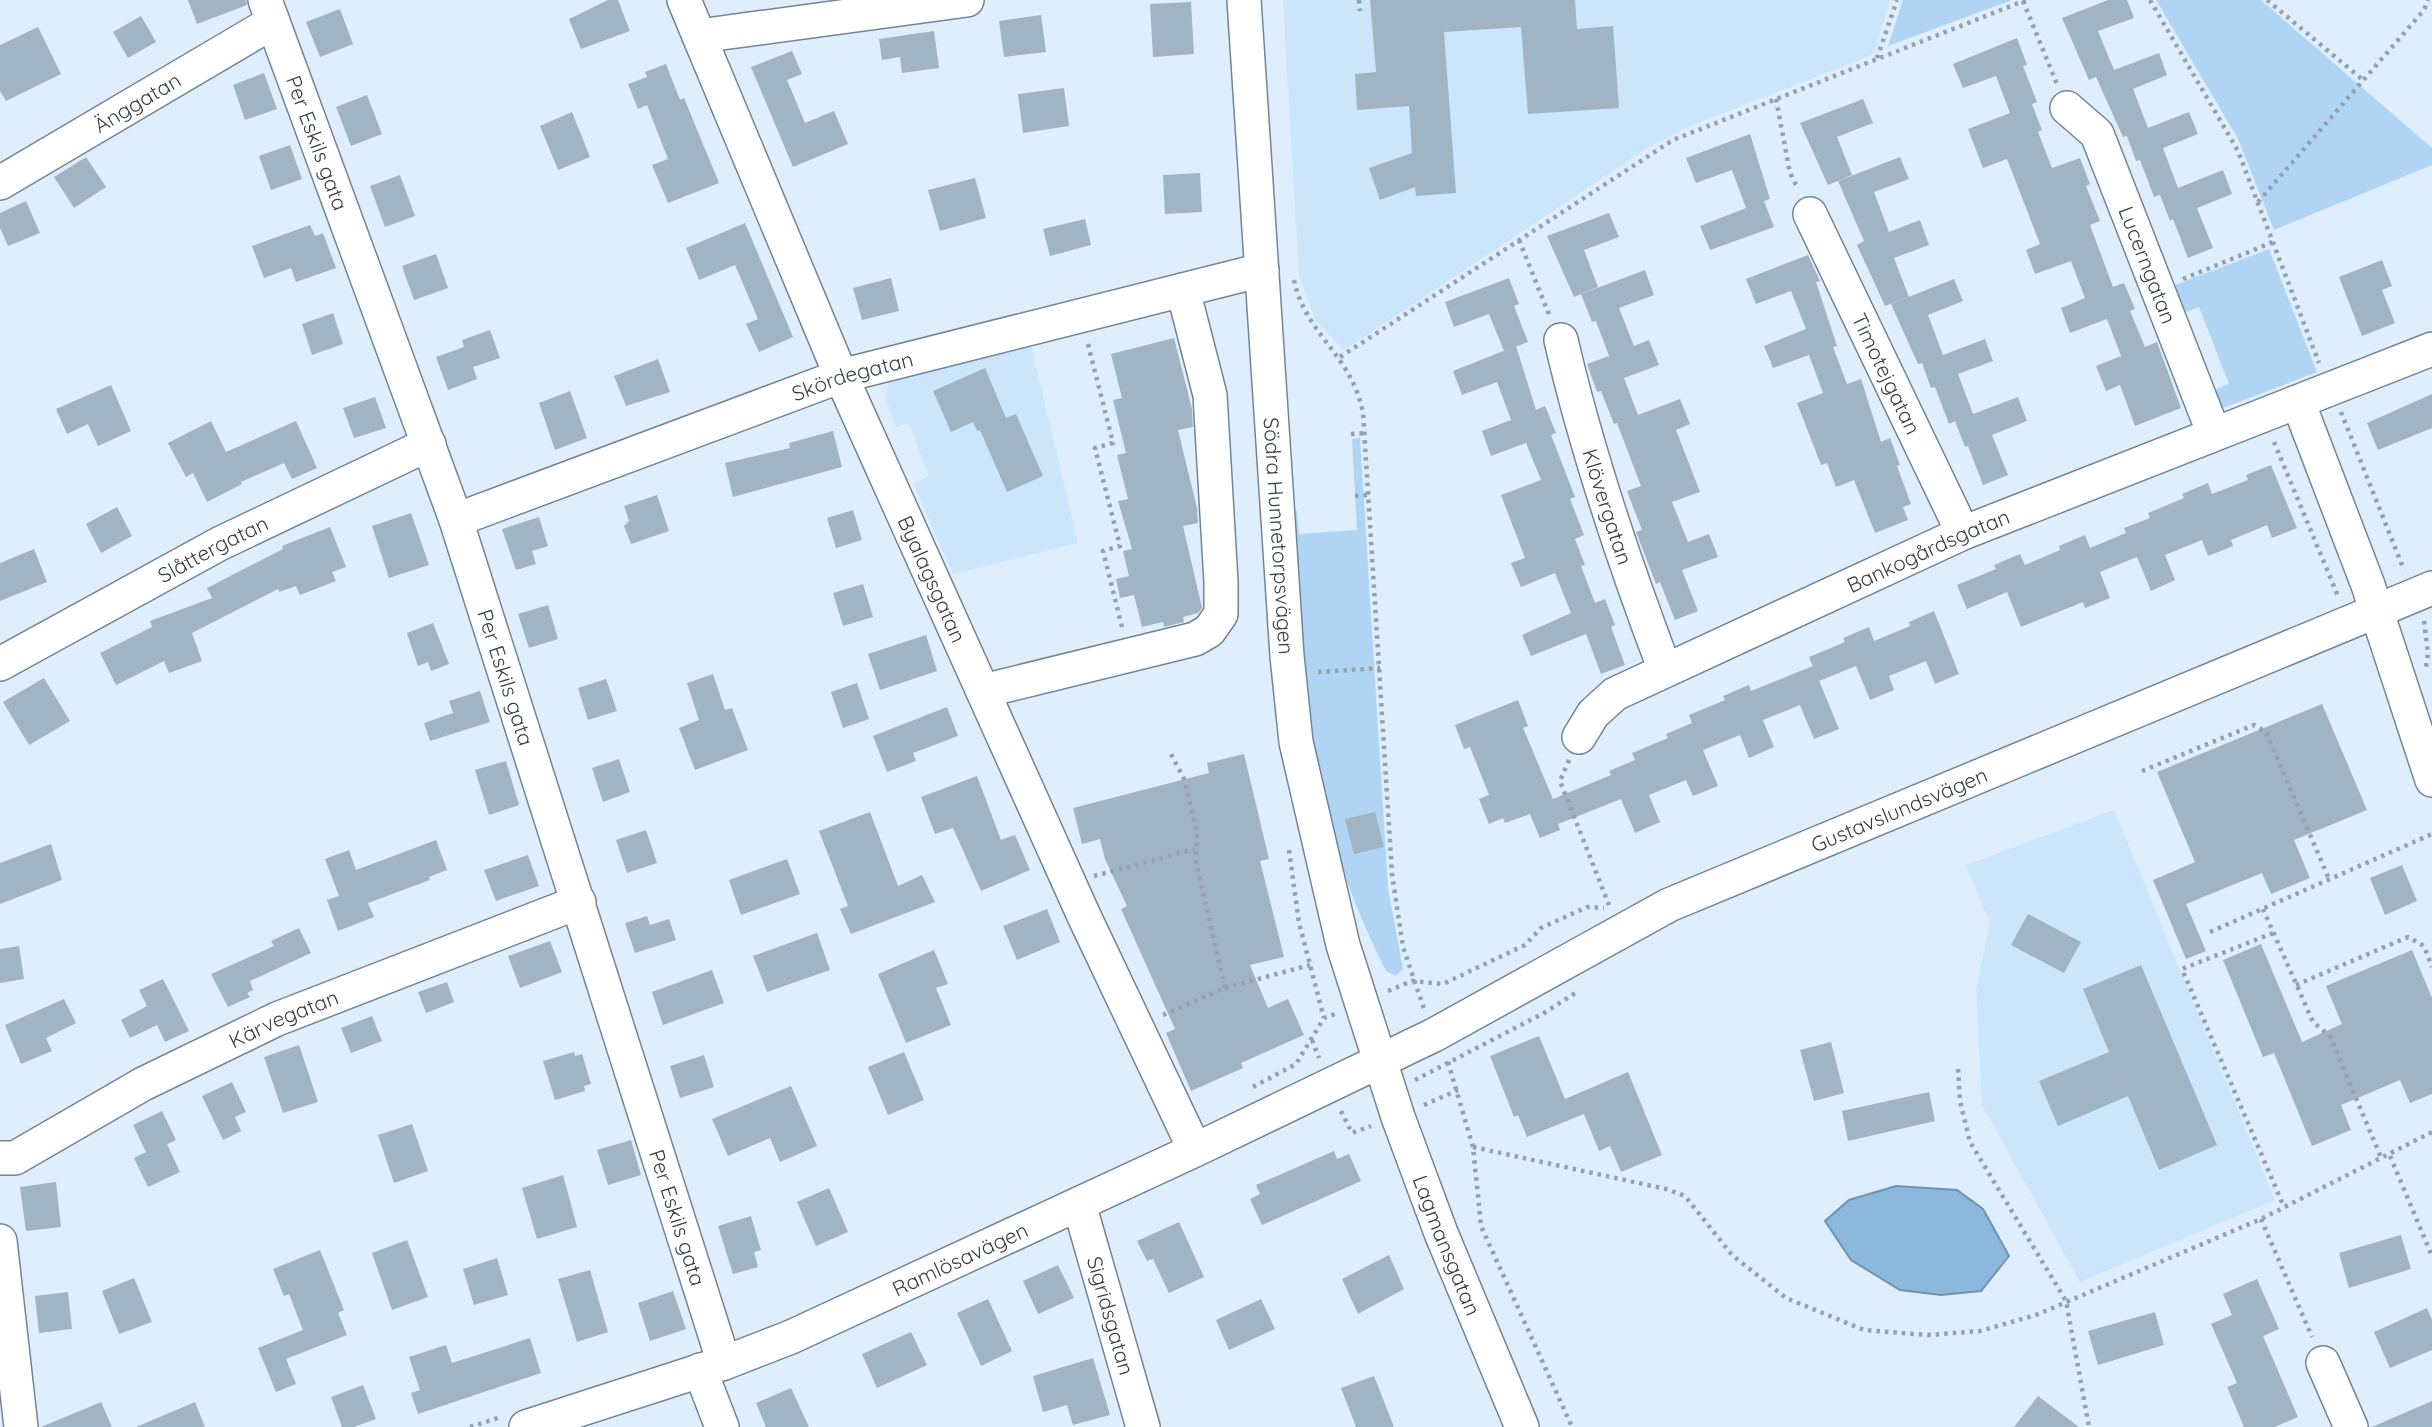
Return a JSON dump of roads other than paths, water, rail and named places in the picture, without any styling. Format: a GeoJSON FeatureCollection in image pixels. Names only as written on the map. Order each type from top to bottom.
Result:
{"type":"FeatureCollection","features":[{"type":"Feature","properties":{"kind":"street","name":"Byalagsgatan"},"geometry":{"type":"LineString","coordinates":[[684,0],[841,376],[1070,884],[1195,1150]]}},
{"type":"Feature","properties":{"kind":"street"},"geometry":{"type":"LineString","coordinates":[[699,36],[967,0]]}},
{"type":"Feature","properties":{"kind":"street","name":"Södra Hunnetorpsvägen"},"geometry":{"type":"LineString","coordinates":[[1244,0],[1277,271],[1287,656],[1296,742],[1342,945],[1381,1060]]}},
{"type":"Feature","properties":{"kind":"street","name":"Änggatan"},"geometry":{"type":"LineString","coordinates":[[0,183],[269,11]]}},
{"type":"Feature","properties":{"kind":"street","name":"Per Eskils gata"},"geometry":{"type":"LineString","coordinates":[[269,11],[456,520],[579,902],[712,1367],[722,1427]]}},
{"type":"Feature","properties":{"kind":"street","name":"Lucerngatan"},"geometry":{"type":"LineString","coordinates":[[2067,108],[2097,134],[2214,434]]}},
{"type":"Feature","properties":{"kind":"street","name":"Timotejgatan"},"geometry":{"type":"LineString","coordinates":[[1810,215],[1963,533]]}},
{"type":"Feature","properties":{"kind":"street","name":"Skördegatan"},"geometry":{"type":"LineString","coordinates":[[456,520],[841,376],[1183,290],[1277,271]]}},
{"type":"Feature","properties":{"kind":"street"},"geometry":{"type":"LineString","coordinates":[[984,691],[1195,639],[1209,631],[1221,614],[1218,497],[1210,395],[1183,290]]}},
{"type":"Feature","properties":{"kind":"street","name":"Klövergatan"},"geometry":{"type":"LineString","coordinates":[[1561,340],[1574,398],[1617,542],[1665,670]]}},
{"type":"Feature","properties":{"kind":"street","name":"Bankogårdsgatan"},"geometry":{"type":"LineString","coordinates":[[1579,737],[1593,714],[1615,694],[1963,533],[2432,349]]}},
{"type":"Feature","properties":{"kind":"street"},"geometry":{"type":"LineString","coordinates":[[2298,402],[2368,585],[2432,780]]}},
{"type":"Feature","properties":{"kind":"street","name":"Slåttergatan"},"geometry":{"type":"LineString","coordinates":[[0,664],[219,544],[429,444]]}},
{"type":"Feature","properties":{"kind":"street","name":"Gustavslundsvägen"},"geometry":{"type":"LineString","coordinates":[[1381,1060],[1434,1035],[1668,905],[2423,591]]}},
{"type":"Feature","properties":{"kind":"street","name":"Kärvegatan"},"geometry":{"type":"LineString","coordinates":[[0,1158],[15,1158],[143,1083],[277,1019],[579,902]]}},
{"type":"Feature","properties":{"kind":"street","name":"Ramlösavägen"},"geometry":{"type":"LineString","coordinates":[[526,1427],[712,1367],[791,1337],[1195,1150],[1381,1060]]}},
{"type":"Feature","properties":{"kind":"street","name":"Lagmansgatan"},"geometry":{"type":"LineString","coordinates":[[1381,1060],[1441,1233],[1522,1427]]}},
{"type":"Feature","properties":{"kind":"street","name":"Sigridsgatan"},"geometry":{"type":"LineString","coordinates":[[1079,1204],[1143,1427]]}},
{"type":"Feature","properties":{"kind":"street"},"geometry":{"type":"LineString","coordinates":[[0,1241],[21,1427]]}},
{"type":"Feature","properties":{"kind":"street"},"geometry":{"type":"LineString","coordinates":[[2323,1363],[2351,1427]]}}]}
